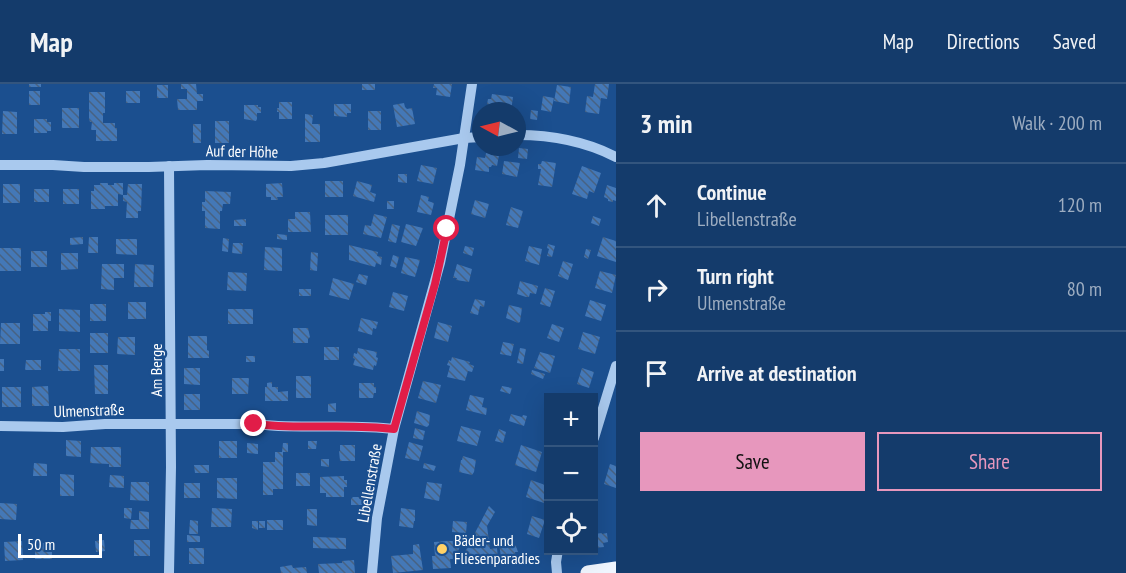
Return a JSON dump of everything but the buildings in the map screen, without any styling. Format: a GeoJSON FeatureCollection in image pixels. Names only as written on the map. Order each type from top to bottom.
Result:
{"type":"FeatureCollection","features":[{"type":"Feature","properties":{"kind":"main road"},"geometry":{"type":"LineString","coordinates":[[588,573],[616,569]]}},
{"type":"Feature","properties":{"kind":"street","name":"Libellenstraße"},"geometry":{"type":"LineString","coordinates":[[372,573],[377,518],[394,429],[435,284],[460,165],[472,84]]}},
{"type":"Feature","properties":{"kind":"street"},"geometry":{"type":"LineString","coordinates":[[526,135],[574,141],[596,147],[616,157]]}},
{"type":"Feature","properties":{"kind":"street","name":"Auf der Höhe"},"geometry":{"type":"LineString","coordinates":[[0,165],[281,166],[324,163],[472,138]]}},
{"type":"Feature","properties":{"kind":"street","name":"Am Berge"},"geometry":{"type":"LineString","coordinates":[[169,166],[171,423],[169,573]]}},
{"type":"Feature","properties":{"kind":"street"},"geometry":{"type":"LineString","coordinates":[[598,425],[616,366]]}},
{"type":"Feature","properties":{"kind":"street","name":"Ulmenstraße"},"geometry":{"type":"LineString","coordinates":[[0,426],[171,423],[254,424],[275,427],[355,426],[394,429]]}},
{"type":"Feature","properties":{"kind":"street"},"geometry":{"type":"LineString","coordinates":[[557,555],[557,573]]}},
{"type":"Feature","properties":{"kind":"place","name":"Bäder- und Fliesenparadies"},"geometry":{"type":"Point","coordinates":[442,549]}},
{"type":"Feature","properties":{"kind":"route"},"geometry":{"type":"LineString","coordinates":[[254,424],[275,427],[355,426],[394,429],[435,284],[447,229]]}}]}
